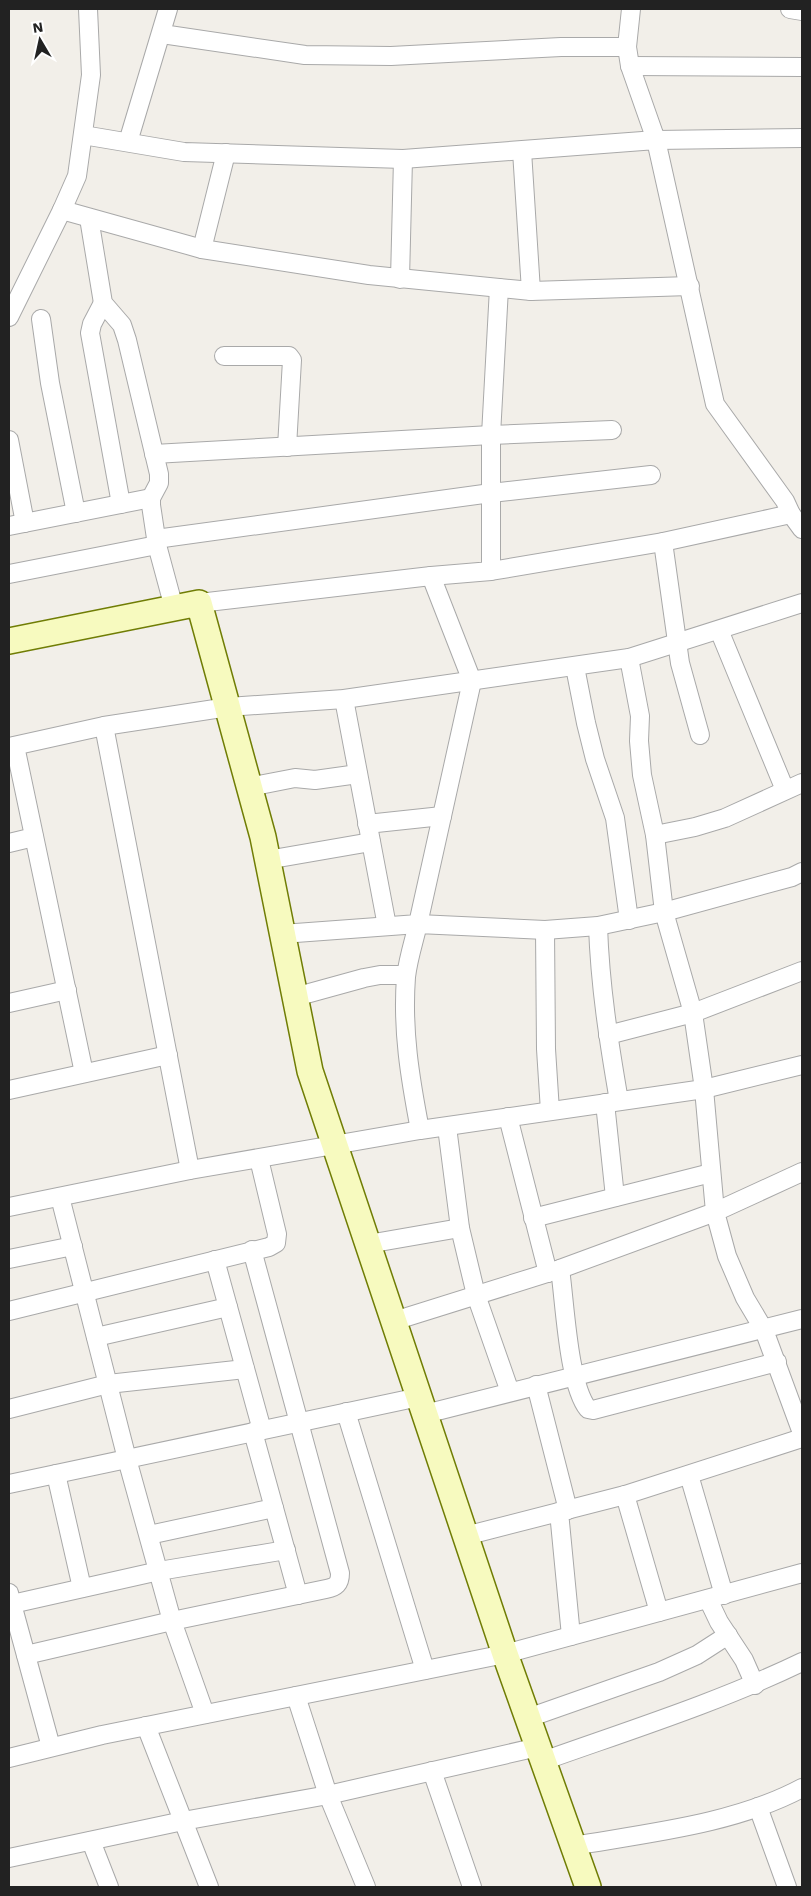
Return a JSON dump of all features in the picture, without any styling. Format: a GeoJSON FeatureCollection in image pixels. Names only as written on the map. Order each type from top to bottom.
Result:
{"type":"FeatureCollection","features":[{"type":"Feature","properties":{"kind":"street"},"geometry":{"type":"LineString","coordinates":[[9,317],[77,176],[91,75],[88,9]]}},
{"type":"Feature","properties":{"kind":"street"},"geometry":{"type":"LineString","coordinates":[[128,142],[168,9]]}},
{"type":"Feature","properties":{"kind":"street"},"geometry":{"type":"LineString","coordinates":[[631,9],[627,47],[630,66],[656,140],[715,404],[785,501],[790,514],[802,529]]}},
{"type":"Feature","properties":{"kind":"street"},"geometry":{"type":"LineString","coordinates":[[162,34],[305,55],[324,56],[391,56],[561,47],[627,47]]}},
{"type":"Feature","properties":{"kind":"street"},"geometry":{"type":"LineString","coordinates":[[630,66],[802,67]]}},
{"type":"Feature","properties":{"kind":"street"},"geometry":{"type":"LineString","coordinates":[[83,135],[184,152],[403,159],[656,140],[802,138]]}},
{"type":"Feature","properties":{"kind":"street"},"geometry":{"type":"LineString","coordinates":[[522,151],[531,291]]}},
{"type":"Feature","properties":{"kind":"street"},"geometry":{"type":"LineString","coordinates":[[202,249],[226,153]]}},
{"type":"Feature","properties":{"kind":"street"},"geometry":{"type":"LineString","coordinates":[[400,279],[403,159]]}},
{"type":"Feature","properties":{"kind":"street"},"geometry":{"type":"LineString","coordinates":[[62,210],[202,249],[400,279],[531,291],[690,286]]}},
{"type":"Feature","properties":{"kind":"street"},"geometry":{"type":"LineString","coordinates":[[89,218],[103,303],[122,325],[127,340],[159,474],[159,483],[151,498],[157,542],[174,608]]}},
{"type":"Feature","properties":{"kind":"street"},"geometry":{"type":"LineString","coordinates":[[491,571],[491,435],[499,288]]}},
{"type":"Feature","properties":{"kind":"street"},"geometry":{"type":"LineString","coordinates":[[103,303],[92,324],[90,333],[121,504]]}},
{"type":"Feature","properties":{"kind":"street"},"geometry":{"type":"LineString","coordinates":[[41,319],[50,383],[76,513]]}},
{"type":"Feature","properties":{"kind":"street"},"geometry":{"type":"LineString","coordinates":[[224,356],[289,356],[292,360],[287,447]]}},
{"type":"Feature","properties":{"kind":"street"},"geometry":{"type":"LineString","coordinates":[[154,454],[612,430]]}},
{"type":"Feature","properties":{"kind":"street"},"geometry":{"type":"LineString","coordinates":[[9,440],[17,524],[151,498]]}},
{"type":"Feature","properties":{"kind":"street"},"geometry":{"type":"LineString","coordinates":[[9,574],[157,542],[491,493],[651,476]]}},
{"type":"Feature","properties":{"kind":"street"},"geometry":{"type":"LineString","coordinates":[[9,641],[199,603],[431,576],[491,571],[663,542],[790,514]]}},
{"type":"Feature","properties":{"kind":"street"},"geometry":{"type":"LineString","coordinates":[[663,542],[683,678],[700,735]]}},
{"type":"Feature","properties":{"kind":"street"},"geometry":{"type":"LineString","coordinates":[[420,1130],[408,1070],[406,975],[472,681],[431,576]]}},
{"type":"Feature","properties":{"kind":"street"},"geometry":{"type":"LineString","coordinates":[[199,603],[267,860],[310,1071],[505,1654],[588,1887]]}},
{"type":"Feature","properties":{"kind":"street"},"geometry":{"type":"LineString","coordinates":[[84,1074],[34,837],[12,746],[104,726],[228,707],[344,698],[629,658],[802,603]]}},
{"type":"Feature","properties":{"kind":"street"},"geometry":{"type":"LineString","coordinates":[[719,630],[785,790]]}},
{"type":"Feature","properties":{"kind":"street"},"geometry":{"type":"LineString","coordinates":[[629,658],[640,716],[639,741],[642,775],[655,835],[664,912],[693,1013],[704,1089],[715,1212],[727,1256],[745,1298],[764,1330],[802,1434]]}},
{"type":"Feature","properties":{"kind":"street"},"geometry":{"type":"LineString","coordinates":[[575,667],[595,759],[616,818],[629,920]]}},
{"type":"Feature","properties":{"kind":"street"},"geometry":{"type":"LineString","coordinates":[[344,698],[387,926]]}},
{"type":"Feature","properties":{"kind":"street"},"geometry":{"type":"LineString","coordinates":[[104,726],[190,1170]]}},
{"type":"Feature","properties":{"kind":"street"},"geometry":{"type":"LineString","coordinates":[[249,788],[295,778],[315,780],[358,774]]}},
{"type":"Feature","properties":{"kind":"street"},"geometry":{"type":"LineString","coordinates":[[655,835],[695,828],[725,818],[802,782]]}},
{"type":"Feature","properties":{"kind":"street"},"geometry":{"type":"LineString","coordinates":[[368,824],[442,816]]}},
{"type":"Feature","properties":{"kind":"street"},"geometry":{"type":"LineString","coordinates":[[9,843],[34,837]]}},
{"type":"Feature","properties":{"kind":"street"},"geometry":{"type":"LineString","coordinates":[[267,860],[371,842]]}},
{"type":"Feature","properties":{"kind":"street"},"geometry":{"type":"LineString","coordinates":[[282,934],[418,924],[545,930],[598,926],[664,912],[792,877],[802,872]]}},
{"type":"Feature","properties":{"kind":"street"},"geometry":{"type":"LineString","coordinates":[[598,926],[599,971],[608,1035],[615,1197]]}},
{"type":"Feature","properties":{"kind":"street"},"geometry":{"type":"LineString","coordinates":[[545,930],[546,1049],[550,1111]]}},
{"type":"Feature","properties":{"kind":"street"},"geometry":{"type":"LineString","coordinates":[[608,1035],[693,1013],[802,972]]}},
{"type":"Feature","properties":{"kind":"street"},"geometry":{"type":"LineString","coordinates":[[295,997],[364,978],[380,975],[406,975]]}},
{"type":"Feature","properties":{"kind":"street"},"geometry":{"type":"LineString","coordinates":[[9,1003],[66,990]]}},
{"type":"Feature","properties":{"kind":"street"},"geometry":{"type":"LineString","coordinates":[[9,1090],[168,1055]]}},
{"type":"Feature","properties":{"kind":"street"},"geometry":{"type":"LineString","coordinates":[[9,1207],[190,1170],[420,1130],[704,1089],[802,1065]]}},
{"type":"Feature","properties":{"kind":"street"},"geometry":{"type":"LineString","coordinates":[[508,1117],[532,1218],[554,1271],[574,1376],[584,1404],[588,1409],[594,1410],[777,1362]]}},
{"type":"Feature","properties":{"kind":"street"},"geometry":{"type":"LineString","coordinates":[[448,1127],[460,1228],[476,1295],[510,1392]]}},
{"type":"Feature","properties":{"kind":"street"},"geometry":{"type":"LineString","coordinates":[[9,1311],[269,1247],[276,1243],[278,1240],[259,1159]]}},
{"type":"Feature","properties":{"kind":"street"},"geometry":{"type":"LineString","coordinates":[[532,1218],[712,1173]]}},
{"type":"Feature","properties":{"kind":"street"},"geometry":{"type":"LineString","coordinates":[[394,1321],[554,1271],[715,1212],[801,1177]]}},
{"type":"Feature","properties":{"kind":"street"},"geometry":{"type":"LineString","coordinates":[[60,1197],[127,1459],[172,1621],[205,1714]]}},
{"type":"Feature","properties":{"kind":"street"},"geometry":{"type":"LineString","coordinates":[[368,1244],[460,1228]]}},
{"type":"Feature","properties":{"kind":"street"},"geometry":{"type":"LineString","coordinates":[[9,1259],[73,1246]]}},
{"type":"Feature","properties":{"kind":"street"},"geometry":{"type":"LineString","coordinates":[[26,1655],[172,1621],[335,1587],[340,1581],[340,1573],[300,1422],[252,1250]]}},
{"type":"Feature","properties":{"kind":"street"},"geometry":{"type":"LineString","coordinates":[[215,1260],[245,1369],[274,1508],[298,1595]]}},
{"type":"Feature","properties":{"kind":"street"},"geometry":{"type":"LineString","coordinates":[[96,1337],[228,1308]]}},
{"type":"Feature","properties":{"kind":"street"},"geometry":{"type":"LineString","coordinates":[[9,1484],[346,1412],[422,1405],[510,1392],[802,1319]]}},
{"type":"Feature","properties":{"kind":"street"},"geometry":{"type":"LineString","coordinates":[[9,1409],[108,1384],[245,1369]]}},
{"type":"Feature","properties":{"kind":"street"},"geometry":{"type":"LineString","coordinates":[[536,1386],[564,1511],[571,1636]]}},
{"type":"Feature","properties":{"kind":"street"},"geometry":{"type":"LineString","coordinates":[[346,1412],[425,1670]]}},
{"type":"Feature","properties":{"kind":"street"},"geometry":{"type":"LineString","coordinates":[[465,1536],[625,1496],[802,1438]]}},
{"type":"Feature","properties":{"kind":"street"},"geometry":{"type":"LineString","coordinates":[[56,1474],[82,1588]]}},
{"type":"Feature","properties":{"kind":"street"},"geometry":{"type":"LineString","coordinates":[[689,1475],[716,1597],[719,1622],[744,1660],[755,1685]]}},
{"type":"Feature","properties":{"kind":"street"},"geometry":{"type":"LineString","coordinates":[[625,1496],[658,1612]]}},
{"type":"Feature","properties":{"kind":"street"},"geometry":{"type":"LineString","coordinates":[[149,1535],[274,1508]]}},
{"type":"Feature","properties":{"kind":"street"},"geometry":{"type":"LineString","coordinates":[[51,1747],[10,1598],[82,1588],[159,1571],[286,1550]]}},
{"type":"Feature","properties":{"kind":"street"},"geometry":{"type":"LineString","coordinates":[[9,1758],[146,1726],[505,1654],[802,1574]]}},
{"type":"Feature","properties":{"kind":"street"},"geometry":{"type":"LineString","coordinates":[[528,1718],[659,1672],[697,1655],[728,1635]]}},
{"type":"Feature","properties":{"kind":"street"},"geometry":{"type":"LineString","coordinates":[[9,1858],[183,1821],[328,1794],[432,1770],[540,1754],[755,1685],[802,1663]]}},
{"type":"Feature","properties":{"kind":"street"},"geometry":{"type":"LineString","coordinates":[[296,1696],[328,1794],[366,1887]]}},
{"type":"Feature","properties":{"kind":"street"},"geometry":{"type":"LineString","coordinates":[[146,1726],[209,1887]]}},
{"type":"Feature","properties":{"kind":"street"},"geometry":{"type":"LineString","coordinates":[[432,1770],[472,1887]]}},
{"type":"Feature","properties":{"kind":"street"},"geometry":{"type":"LineString","coordinates":[[573,1846],[728,1818],[802,1788]]}},
{"type":"Feature","properties":{"kind":"street"},"geometry":{"type":"LineString","coordinates":[[758,1807],[787,1887]]}},
{"type":"Feature","properties":{"kind":"street"},"geometry":{"type":"LineString","coordinates":[[91,1841],[109,1887]]}}]}
